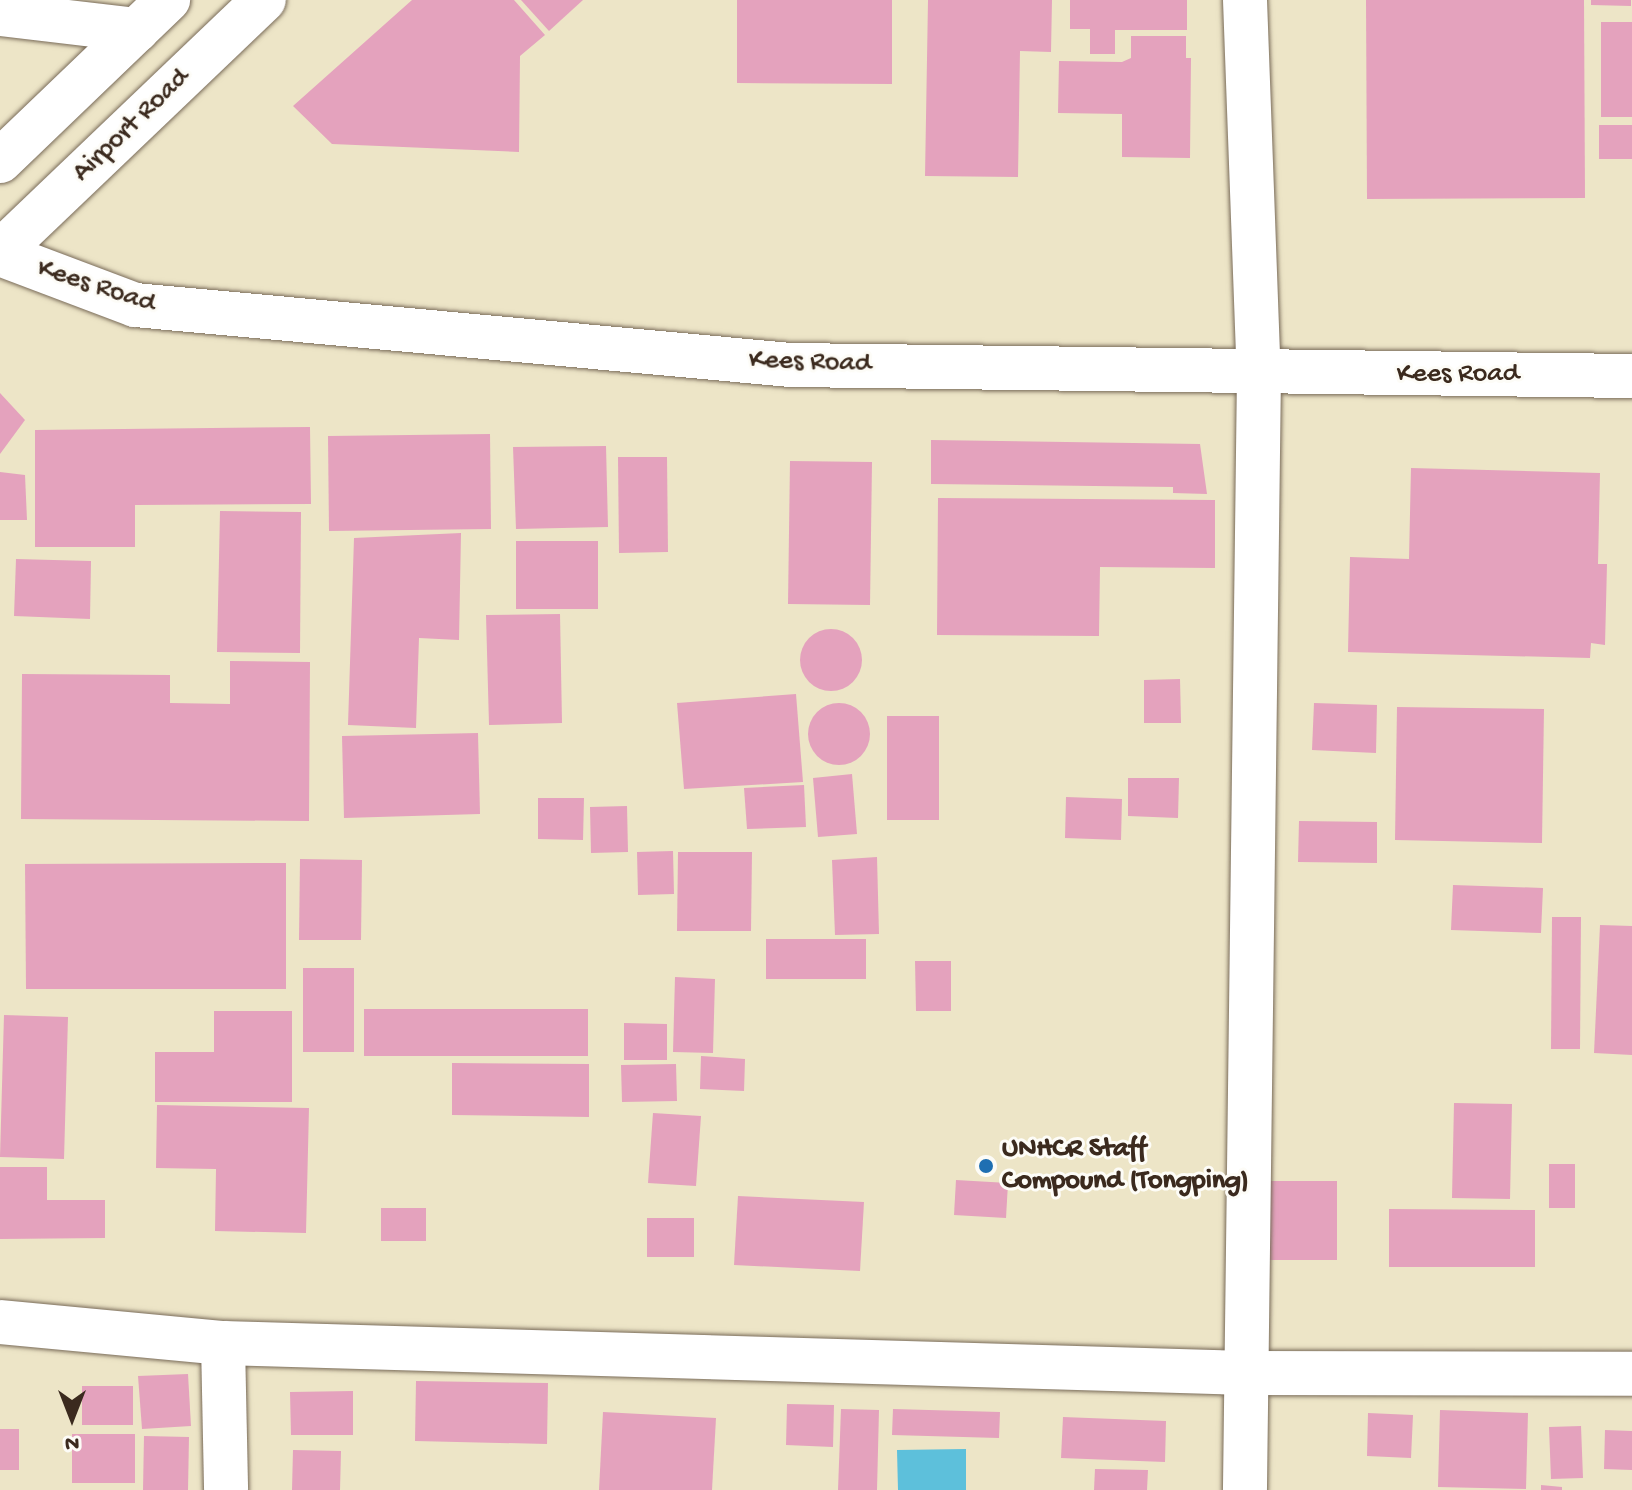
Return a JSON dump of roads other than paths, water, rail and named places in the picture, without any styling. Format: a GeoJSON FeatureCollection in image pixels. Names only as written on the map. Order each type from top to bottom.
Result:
{"type":"FeatureCollection","features":[{"type":"Feature","properties":{"kind":"street","name":"Airport Road"},"geometry":{"type":"LineString","coordinates":[[0,253],[264,0]]}},
{"type":"Feature","properties":{"kind":"street"},"geometry":{"type":"LineString","coordinates":[[1245,0],[1259,373],[1245,1490]]}},
{"type":"Feature","properties":{"kind":"street"},"geometry":{"type":"LineString","coordinates":[[0,14],[152,15]]}},
{"type":"Feature","properties":{"kind":"street"},"geometry":{"type":"LineString","coordinates":[[0,161],[152,15]]}},
{"type":"Feature","properties":{"kind":"street","name":"Kees Road"},"geometry":{"type":"LineString","coordinates":[[0,253],[135,305],[208,315],[791,365],[1632,376]]}},
{"type":"Feature","properties":{"kind":"street"},"geometry":{"type":"LineString","coordinates":[[0,1322],[223,1343],[1247,1373],[1632,1374]]}},
{"type":"Feature","properties":{"kind":"street"},"geometry":{"type":"LineString","coordinates":[[223,1343],[226,1490]]}},
{"type":"Feature","properties":{"kind":"water"},"geometry":{"type":"Polygon","coordinates":[[[966,1449],[966,1490],[898,1490],[897,1450],[966,1449]]]}},
{"type":"Feature","properties":{"kind":"place","name":"UNHCR Staff Compound (Tongping)"},"geometry":{"type":"Point","coordinates":[986,1166]}}]}
